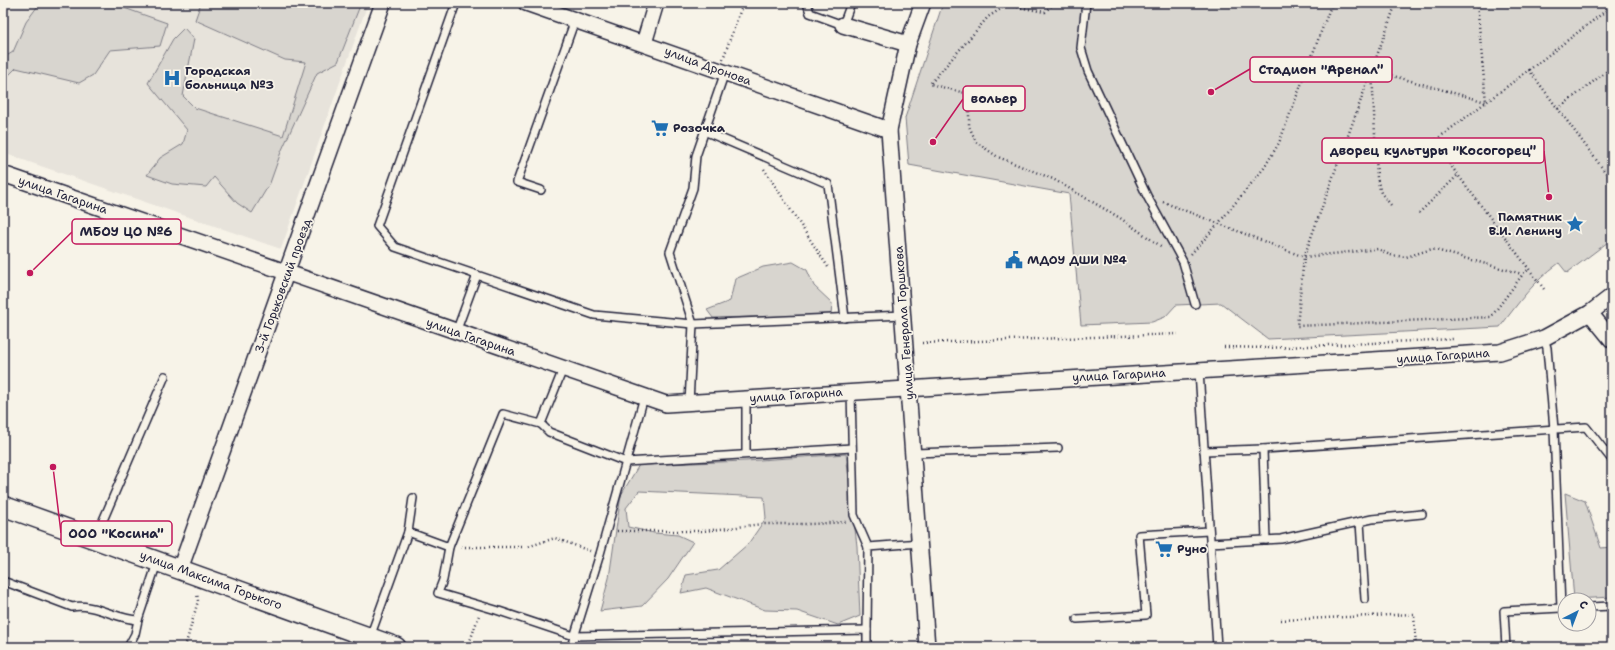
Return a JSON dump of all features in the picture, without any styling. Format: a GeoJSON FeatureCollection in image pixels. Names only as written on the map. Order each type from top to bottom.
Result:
{"type":"FeatureCollection","features":[{"type":"Feature","properties":{"kind":"street","name":"3-й Горьковский проезд"},"geometry":{"type":"LineString","coordinates":[[180,569],[288,273],[383,3]]}},
{"type":"Feature","properties":{"kind":"street","name":"улица Дронова"},"geometry":{"type":"LineString","coordinates":[[526,3],[644,43],[889,130]]}},
{"type":"Feature","properties":{"kind":"street"},"geometry":{"type":"LineString","coordinates":[[644,43],[656,3]]}},
{"type":"Feature","properties":{"kind":"street","name":"улица Генерала Горшкова"},"geometry":{"type":"LineString","coordinates":[[923,3],[908,44],[889,130],[904,315],[927,647]]}},
{"type":"Feature","properties":{"kind":"street"},"geometry":{"type":"LineString","coordinates":[[843,25],[908,44]]}},
{"type":"Feature","properties":{"kind":"street","name":"улица Гагарина"},"geometry":{"type":"LineString","coordinates":[[3,174],[666,404],[1500,352],[1544,338],[1590,313],[1612,296]]}},
{"type":"Feature","properties":{"kind":"street"},"geometry":{"type":"LineString","coordinates":[[1590,313],[1612,340]]}},
{"type":"Feature","properties":{"kind":"street","name":"улица Максима Горького"},"geometry":{"type":"LineString","coordinates":[[3,506],[396,647]]}},
{"type":"Feature","properties":{"kind":"lane"},"geometry":{"type":"LineString","coordinates":[[456,3],[377,226],[395,247],[594,315],[692,324],[904,315]]}},
{"type":"Feature","properties":{"kind":"lane"},"geometry":{"type":"LineString","coordinates":[[807,3],[810,13],[843,25],[851,3]]}},
{"type":"Feature","properties":{"kind":"lane"},"geometry":{"type":"LineString","coordinates":[[1086,3],[1081,48],[1088,71],[1147,196],[1183,262],[1195,304]]}},
{"type":"Feature","properties":{"kind":"lane"},"geometry":{"type":"LineString","coordinates":[[541,190],[517,182],[575,20]]}},
{"type":"Feature","properties":{"kind":"lane"},"geometry":{"type":"LineString","coordinates":[[689,403],[692,324],[670,252],[692,188],[696,156],[722,71]]}},
{"type":"Feature","properties":{"kind":"lane"},"geometry":{"type":"LineString","coordinates":[[704,131],[828,184],[845,318]]}},
{"type":"Feature","properties":{"kind":"lane"},"geometry":{"type":"LineString","coordinates":[[456,332],[476,275]]}},
{"type":"Feature","properties":{"kind":"lane"},"geometry":{"type":"LineString","coordinates":[[1544,338],[1547,348],[1554,430],[1562,592]]}},
{"type":"Feature","properties":{"kind":"lane"},"geometry":{"type":"LineString","coordinates":[[541,424],[563,369]]}},
{"type":"Feature","properties":{"kind":"lane"},"geometry":{"type":"LineString","coordinates":[[1199,371],[1217,647]]}},
{"type":"Feature","properties":{"kind":"lane"},"geometry":{"type":"LineString","coordinates":[[95,539],[165,376]]}},
{"type":"Feature","properties":{"kind":"lane"},"geometry":{"type":"LineString","coordinates":[[851,392],[854,515],[868,547],[867,647]]}},
{"type":"Feature","properties":{"kind":"lane"},"geometry":{"type":"LineString","coordinates":[[572,647],[574,636],[607,531],[644,397]]}},
{"type":"Feature","properties":{"kind":"lane"},"geometry":{"type":"LineString","coordinates":[[746,399],[746,454]]}},
{"type":"Feature","properties":{"kind":"lane"},"geometry":{"type":"LineString","coordinates":[[852,448],[626,462],[549,432],[541,424],[503,414],[449,547],[443,580],[438,593],[574,636],[867,630]]}},
{"type":"Feature","properties":{"kind":"lane"},"geometry":{"type":"LineString","coordinates":[[1204,451],[1263,449],[1586,427],[1612,460]]}},
{"type":"Feature","properties":{"kind":"lane"},"geometry":{"type":"LineString","coordinates":[[914,453],[1058,448]]}},
{"type":"Feature","properties":{"kind":"lane"},"geometry":{"type":"LineString","coordinates":[[1263,449],[1266,540]]}},
{"type":"Feature","properties":{"kind":"lane"},"geometry":{"type":"LineString","coordinates":[[370,638],[408,532],[413,498]]}},
{"type":"Feature","properties":{"kind":"lane"},"geometry":{"type":"LineString","coordinates":[[1210,543],[1280,539],[1360,522],[1422,514]]}},
{"type":"Feature","properties":{"kind":"lane"},"geometry":{"type":"LineString","coordinates":[[1360,522],[1365,599]]}},
{"type":"Feature","properties":{"kind":"lane"},"geometry":{"type":"LineString","coordinates":[[1077,619],[1146,615],[1139,535],[1209,531]]}},
{"type":"Feature","properties":{"kind":"lane"},"geometry":{"type":"LineString","coordinates":[[408,532],[449,547]]}},
{"type":"Feature","properties":{"kind":"lane"},"geometry":{"type":"LineString","coordinates":[[868,547],[920,543]]}},
{"type":"Feature","properties":{"kind":"lane"},"geometry":{"type":"LineString","coordinates":[[128,647],[135,634],[138,620],[158,561]]}},
{"type":"Feature","properties":{"kind":"lane"},"geometry":{"type":"LineString","coordinates":[[3,581],[72,607],[81,605],[127,619],[138,620]]}},
{"type":"Feature","properties":{"kind":"lane"},"geometry":{"type":"LineString","coordinates":[[1597,607],[1612,606]]}},
{"type":"Feature","properties":{"kind":"lane"},"geometry":{"type":"LineString","coordinates":[[1506,647],[1504,611],[1557,608]]}},
{"type":"Feature","properties":{"kind":"path"},"geometry":{"type":"LineString","coordinates":[[722,71],[742,3]]}},
{"type":"Feature","properties":{"kind":"path"},"geometry":{"type":"LineString","coordinates":[[1054,3],[1045,12],[1007,4],[988,17],[930,84],[969,94],[969,126],[976,142],[998,157],[1053,178],[1120,218],[1183,262],[1218,224],[1264,168],[1279,142],[1332,3]]}},
{"type":"Feature","properties":{"kind":"path"},"geometry":{"type":"LineString","coordinates":[[1396,3],[1304,257],[1297,326],[1491,317],[1523,274],[1528,270]]}},
{"type":"Feature","properties":{"kind":"path"},"geometry":{"type":"LineString","coordinates":[[1477,3],[1486,102]]}},
{"type":"Feature","properties":{"kind":"path"},"geometry":{"type":"LineString","coordinates":[[1544,289],[1528,270],[1433,142],[1612,6]]}},
{"type":"Feature","properties":{"kind":"path"},"geometry":{"type":"LineString","coordinates":[[1558,109],[1612,67]]}},
{"type":"Feature","properties":{"kind":"path"},"geometry":{"type":"LineString","coordinates":[[1372,70],[1486,102]]}},
{"type":"Feature","properties":{"kind":"path"},"geometry":{"type":"LineString","coordinates":[[1372,70],[1377,178],[1381,193],[1391,205]]}},
{"type":"Feature","properties":{"kind":"path"},"geometry":{"type":"LineString","coordinates":[[1529,70],[1612,181]]}},
{"type":"Feature","properties":{"kind":"path"},"geometry":{"type":"LineString","coordinates":[[751,150],[841,288]]}},
{"type":"Feature","properties":{"kind":"path"},"geometry":{"type":"LineString","coordinates":[[1419,213],[1458,175]]}},
{"type":"Feature","properties":{"kind":"path"},"geometry":{"type":"LineString","coordinates":[[1147,196],[1304,257],[1378,249],[1390,255],[1406,257],[1432,249],[1523,274]]}},
{"type":"Feature","properties":{"kind":"path"},"geometry":{"type":"LineString","coordinates":[[922,343],[1178,334]]}},
{"type":"Feature","properties":{"kind":"path"},"geometry":{"type":"LineString","coordinates":[[1224,347],[1267,348],[1460,338]]}},
{"type":"Feature","properties":{"kind":"path"},"geometry":{"type":"LineString","coordinates":[[607,531],[704,531],[762,524],[857,522]]}},
{"type":"Feature","properties":{"kind":"path"},"geometry":{"type":"LineString","coordinates":[[449,547],[527,547],[555,538],[600,554]]}},
{"type":"Feature","properties":{"kind":"path"},"geometry":{"type":"LineString","coordinates":[[185,647],[198,600],[197,590]]}},
{"type":"Feature","properties":{"kind":"path"},"geometry":{"type":"LineString","coordinates":[[468,647],[482,606]]}},
{"type":"Feature","properties":{"kind":"path"},"geometry":{"type":"LineString","coordinates":[[1282,620],[1414,614],[1416,647]]}},
{"type":"Feature","properties":{"kind":"shaded area","name":"Городская больница №3"},"geometry":{"type":"Polygon","coordinates":[[[3,3],[368,3],[281,249],[3,153],[3,3]]]}},
{"type":"Feature","properties":{"kind":"shaded area"},"geometry":{"type":"Polygon","coordinates":[[[40,3],[110,3],[167,23],[160,46],[110,50],[93,75],[79,83],[16,68],[3,81],[3,58],[13,52],[26,22],[40,3]]]}},
{"type":"Feature","properties":{"kind":"shaded area"},"geometry":{"type":"Polygon","coordinates":[[[201,3],[361,3],[338,62],[317,73],[281,152],[270,183],[252,213],[237,203],[214,177],[206,187],[172,184],[147,175],[160,158],[183,144],[187,130],[148,83],[173,39],[184,28],[194,39],[183,96],[195,108],[283,136],[306,62],[285,60],[195,20],[201,3]]]}},
{"type":"Feature","properties":{"kind":"shaded area"},"geometry":{"type":"Polygon","coordinates":[[[943,3],[1612,3],[1612,239],[1567,273],[1559,263],[1550,270],[1527,293],[1500,327],[1268,339],[1221,303],[1176,305],[1165,317],[1152,322],[1081,325],[1069,194],[909,165],[905,118],[943,3]]]}},
{"type":"Feature","properties":{"kind":"shaded area"},"geometry":{"type":"Polygon","coordinates":[[[793,262],[807,270],[814,286],[832,303],[831,315],[713,318],[707,310],[730,301],[735,279],[763,267],[793,262]]]}},
{"type":"Feature","properties":{"kind":"shaded area"},"geometry":{"type":"Polygon","coordinates":[[[846,454],[857,546],[860,616],[838,625],[797,611],[765,610],[706,588],[681,593],[686,575],[718,570],[748,544],[766,518],[764,497],[639,491],[626,508],[628,527],[654,533],[678,535],[693,542],[668,579],[642,606],[600,611],[609,578],[621,495],[639,465],[746,461],[846,454]]]}},
{"type":"Feature","properties":{"kind":"shaded area"},"geometry":{"type":"Polygon","coordinates":[[[1565,493],[1585,501],[1601,548],[1612,547],[1612,597],[1597,598],[1597,592],[1573,592],[1565,493]]]}},
{"type":"Feature","properties":{"kind":"place","name":"Городская больница №3"},"geometry":{"type":"Point","coordinates":[172,78]}},
{"type":"Feature","properties":{"kind":"place","name":"Стадион \"Аренал\""},"geometry":{"type":"Point","coordinates":[1211,92]}},
{"type":"Feature","properties":{"kind":"place","name":"Розочка"},"geometry":{"type":"Point","coordinates":[660,128]}},
{"type":"Feature","properties":{"kind":"place","name":"вольер"},"geometry":{"type":"Point","coordinates":[933,142]}},
{"type":"Feature","properties":{"kind":"place","name":"дворец культуры \"Косогорец\""},"geometry":{"type":"Point","coordinates":[1549,197]}},
{"type":"Feature","properties":{"kind":"place","name":"Памятник В.И. Ленину"},"geometry":{"type":"Point","coordinates":[1575,224]}},
{"type":"Feature","properties":{"kind":"place","name":"МДОУ ДШИ №4"},"geometry":{"type":"Point","coordinates":[1014,260]}},
{"type":"Feature","properties":{"kind":"place","name":"МБОУ ЦО №6"},"geometry":{"type":"Point","coordinates":[30,273]}},
{"type":"Feature","properties":{"kind":"place","name":"ООО \"Косина\""},"geometry":{"type":"Point","coordinates":[53,467]}},
{"type":"Feature","properties":{"kind":"place","name":"Руно"},"geometry":{"type":"Point","coordinates":[1164,549]}}]}
